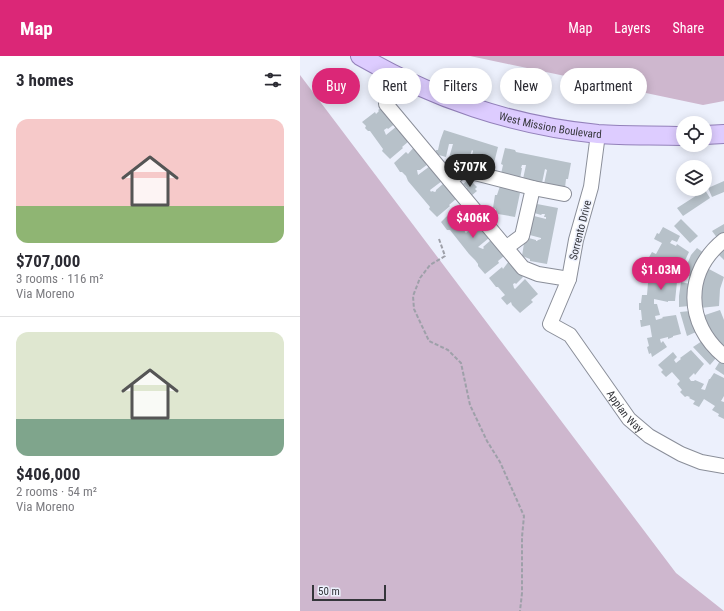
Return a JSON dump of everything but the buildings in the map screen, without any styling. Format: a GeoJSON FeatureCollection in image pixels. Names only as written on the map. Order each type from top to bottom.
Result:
{"type":"FeatureCollection","features":[{"type":"Feature","properties":{"kind":"main road","name":"West Mission Boulevard"},"geometry":{"type":"LineString","coordinates":[[360,56],[408,83],[454,101],[502,116],[549,127],[598,134],[676,136]]}},
{"type":"Feature","properties":{"kind":"main road"},"geometry":{"type":"LineString","coordinates":[[712,135],[724,134]]}},
{"type":"Feature","properties":{"kind":"street"},"geometry":{"type":"LineString","coordinates":[[386,104],[524,268],[538,274],[569,279]]}},
{"type":"Feature","properties":{"kind":"street","name":"Sorrento Drive"},"geometry":{"type":"LineString","coordinates":[[550,324],[569,279],[576,240],[591,187],[598,134]]}},
{"type":"Feature","properties":{"kind":"street"},"geometry":{"type":"LineString","coordinates":[[450,180],[463,170],[533,188],[564,194]]}},
{"type":"Feature","properties":{"kind":"street"},"geometry":{"type":"LineString","coordinates":[[507,247],[522,236],[533,188]]}},
{"type":"Feature","properties":{"kind":"street"},"geometry":{"type":"LineString","coordinates":[[724,240],[716,246],[702,265],[696,284],[694,300],[701,329],[711,345],[724,356]]}},
{"type":"Feature","properties":{"kind":"street","name":"Appian Way"},"geometry":{"type":"LineString","coordinates":[[550,324],[570,336],[629,419],[649,436],[681,454],[701,462],[724,466]]}},
{"type":"Feature","properties":{"kind":"path"},"geometry":{"type":"LineString","coordinates":[[439,239],[445,256],[430,265],[420,278],[413,296],[414,309],[429,341],[448,350],[461,363],[470,405],[487,441],[500,462],[524,516],[522,537],[522,593],[520,611]]}},
{"type":"Feature","properties":{"kind":"shaded area"},"geometry":{"type":"Polygon","coordinates":[[[470,56],[724,56],[724,101],[703,105],[647,93],[647,68],[560,68],[560,75],[552,73],[552,68],[527,68],[470,56]]]}},
{"type":"Feature","properties":{"kind":"shaded area"},"geometry":{"type":"Polygon","coordinates":[[[300,75],[312,91],[312,104],[322,104],[676,573],[724,611],[300,611],[300,75]]]}}]}
